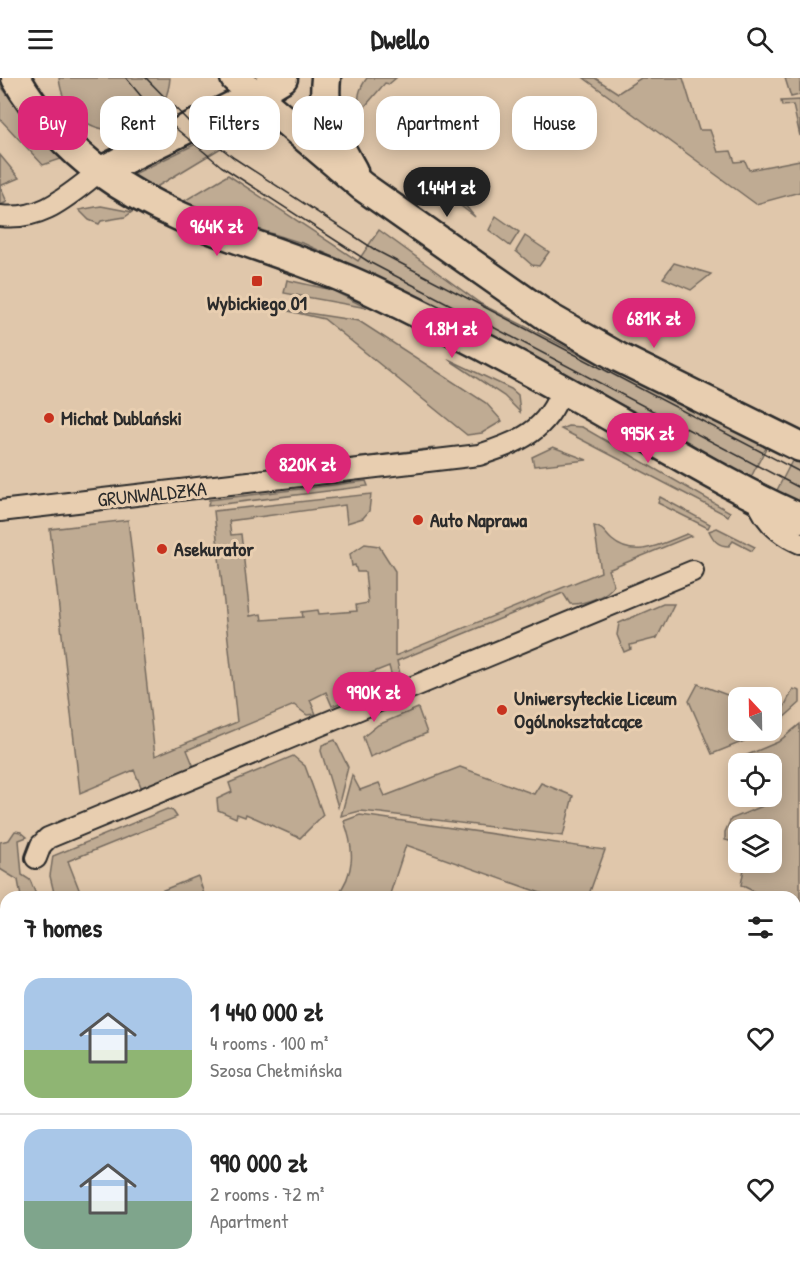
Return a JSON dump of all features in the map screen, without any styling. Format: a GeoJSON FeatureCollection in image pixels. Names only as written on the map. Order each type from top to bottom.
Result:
{"type":"FeatureCollection","features":[{"type":"Feature","properties":{"kind":"main road"},"geometry":{"type":"LineString","coordinates":[[99,172],[244,87],[283,78]]}},
{"type":"Feature","properties":{"kind":"main road"},"geometry":{"type":"LineString","coordinates":[[326,78],[324,105],[332,135],[362,186]]}},
{"type":"Feature","properties":{"kind":"main road"},"geometry":{"type":"LineString","coordinates":[[23,83],[43,119],[99,172],[156,207],[208,230],[294,258],[364,287],[562,389],[757,499],[800,518]]}},
{"type":"Feature","properties":{"kind":"main road"},"geometry":{"type":"LineString","coordinates":[[244,87],[362,186],[548,317],[618,357],[800,447]]}},
{"type":"Feature","properties":{"kind":"street"},"geometry":{"type":"LineString","coordinates":[[0,216],[19,218],[50,208],[99,172]]}},
{"type":"Feature","properties":{"kind":"street","name":"GRUNWALDZKA"},"geometry":{"type":"LineString","coordinates":[[0,511],[479,455],[504,448],[539,428],[548,418],[562,389]]}},
{"type":"Feature","properties":{"kind":"street"},"geometry":{"type":"LineString","coordinates":[[757,499],[762,513],[771,524],[800,543]]}},
{"type":"Feature","properties":{"kind":"street"},"geometry":{"type":"LineString","coordinates":[[36,858],[41,845],[48,838],[693,571]]}},
{"type":"Feature","properties":{"kind":"shaded area"},"geometry":{"type":"Polygon","coordinates":[[[59,78],[170,78],[165,96],[100,96],[100,128],[88,122],[88,96],[64,96],[59,78]]]}},
{"type":"Feature","properties":{"kind":"shaded area"},"geometry":{"type":"Polygon","coordinates":[[[367,78],[396,78],[389,84],[385,83],[364,108],[364,96],[359,96],[367,78]]]}},
{"type":"Feature","properties":{"kind":"shaded area"},"geometry":{"type":"Polygon","coordinates":[[[584,78],[595,78],[618,93],[641,78],[683,78],[699,130],[710,130],[718,152],[731,151],[735,162],[745,161],[749,170],[800,160],[800,192],[756,204],[584,78]]]}},
{"type":"Feature","properties":{"kind":"shaded area"},"geometry":{"type":"Polygon","coordinates":[[[785,78],[800,78],[800,95],[791,97],[785,78]]]}},
{"type":"Feature","properties":{"kind":"shaded area"},"geometry":{"type":"Polygon","coordinates":[[[0,85],[18,108],[18,138],[0,119],[0,85]]]}},
{"type":"Feature","properties":{"kind":"shaded area"},"geometry":{"type":"Polygon","coordinates":[[[800,100],[800,136],[793,105],[782,106],[781,101],[800,100]]]}},
{"type":"Feature","properties":{"kind":"shaded area"},"geometry":{"type":"Polygon","coordinates":[[[189,147],[189,150],[218,150],[153,189],[132,175],[189,147]]]}},
{"type":"Feature","properties":{"kind":"shaded area"},"geometry":{"type":"Polygon","coordinates":[[[29,150],[53,150],[61,159],[43,165],[29,150]]]}},
{"type":"Feature","properties":{"kind":"shaded area"},"geometry":{"type":"Polygon","coordinates":[[[0,155],[19,178],[0,186],[0,155]]]}},
{"type":"Feature","properties":{"kind":"shaded area"},"geometry":{"type":"Polygon","coordinates":[[[228,175],[358,261],[379,230],[481,304],[670,400],[768,444],[750,479],[658,424],[447,312],[358,268],[305,244],[179,204],[228,175]]]}},
{"type":"Feature","properties":{"kind":"shaded area"},"geometry":{"type":"Polygon","coordinates":[[[0,186],[7,202],[0,205],[0,186]]]}},
{"type":"Feature","properties":{"kind":"shaded area"},"geometry":{"type":"Polygon","coordinates":[[[444,187],[464,204],[475,217],[444,193],[444,187]]]}},
{"type":"Feature","properties":{"kind":"shaded area"},"geometry":{"type":"Polygon","coordinates":[[[101,206],[132,212],[125,217],[101,221],[99,224],[89,220],[79,210],[101,206]]]}},
{"type":"Feature","properties":{"kind":"shaded area"},"geometry":{"type":"Polygon","coordinates":[[[496,216],[519,232],[510,246],[489,230],[496,216]]]}},
{"type":"Feature","properties":{"kind":"shaded area"},"geometry":{"type":"Polygon","coordinates":[[[525,236],[549,252],[539,266],[532,265],[516,251],[525,236]]]}},
{"type":"Feature","properties":{"kind":"shaded area"},"geometry":{"type":"Polygon","coordinates":[[[674,263],[711,274],[691,290],[663,278],[674,263]]]}},
{"type":"Feature","properties":{"kind":"shaded area"},"geometry":{"type":"Polygon","coordinates":[[[287,280],[332,290],[367,308],[284,293],[287,280]]]}},
{"type":"Feature","properties":{"kind":"shaded area"},"geometry":{"type":"Polygon","coordinates":[[[275,308],[359,321],[486,403],[502,421],[482,433],[467,435],[324,319],[275,308]]]}},
{"type":"Feature","properties":{"kind":"shaded area"},"geometry":{"type":"Polygon","coordinates":[[[448,359],[511,389],[518,395],[520,412],[504,396],[448,359]]]}},
{"type":"Feature","properties":{"kind":"shaded area"},"geometry":{"type":"Polygon","coordinates":[[[568,426],[582,427],[730,512],[728,516],[561,429],[568,426]]]}},
{"type":"Feature","properties":{"kind":"shaded area"},"geometry":{"type":"Polygon","coordinates":[[[553,447],[587,460],[534,466],[532,457],[553,447]]]}},
{"type":"Feature","properties":{"kind":"shaded area"},"geometry":{"type":"Polygon","coordinates":[[[434,448],[434,451],[328,464],[330,461],[434,448]]]}},
{"type":"Feature","properties":{"kind":"shaded area"},"geometry":{"type":"Polygon","coordinates":[[[794,457],[800,461],[800,504],[775,494],[794,457]]]}},
{"type":"Feature","properties":{"kind":"shaded area"},"geometry":{"type":"Polygon","coordinates":[[[366,481],[368,486],[208,506],[209,500],[366,481]]]}},
{"type":"Feature","properties":{"kind":"shaded area"},"geometry":{"type":"Polygon","coordinates":[[[371,494],[369,511],[363,518],[347,523],[345,505],[229,521],[231,535],[241,534],[250,616],[261,614],[262,620],[303,617],[302,612],[318,610],[319,614],[357,611],[356,605],[368,603],[365,572],[357,572],[355,565],[352,566],[350,554],[365,544],[379,546],[395,571],[395,656],[601,572],[594,526],[621,546],[630,549],[649,548],[687,534],[691,536],[608,570],[614,585],[606,593],[594,599],[570,604],[563,593],[397,661],[400,674],[393,681],[389,666],[369,674],[373,686],[376,684],[378,688],[332,706],[326,692],[310,700],[316,714],[307,715],[294,705],[187,750],[194,767],[142,789],[134,770],[80,793],[50,529],[128,520],[155,756],[237,722],[214,511],[371,494]]]}},
{"type":"Feature","properties":{"kind":"shaded area"},"geometry":{"type":"Polygon","coordinates":[[[660,497],[710,524],[708,528],[658,503],[660,497]]]}},
{"type":"Feature","properties":{"kind":"shaded area"},"geometry":{"type":"Polygon","coordinates":[[[717,528],[755,547],[752,551],[733,541],[729,546],[719,544],[709,531],[717,528]]]}},
{"type":"Feature","properties":{"kind":"shaded area"},"geometry":{"type":"Polygon","coordinates":[[[663,604],[674,604],[657,638],[630,645],[631,649],[624,652],[617,635],[619,623],[663,604]]]}},
{"type":"Feature","properties":{"kind":"shaded area"},"geometry":{"type":"Polygon","coordinates":[[[698,684],[728,695],[728,741],[744,741],[712,754],[689,701],[698,684]]]}},
{"type":"Feature","properties":{"kind":"shaded area"},"geometry":{"type":"Polygon","coordinates":[[[793,689],[800,691],[800,703],[782,719],[782,711],[793,689]]]}},
{"type":"Feature","properties":{"kind":"shaded area"},"geometry":{"type":"Polygon","coordinates":[[[418,708],[427,733],[370,757],[363,737],[378,725],[418,708]]]}},
{"type":"Feature","properties":{"kind":"shaded area"},"geometry":{"type":"Polygon","coordinates":[[[800,724],[800,891],[753,891],[741,885],[743,873],[782,873],[782,819],[731,819],[760,807],[782,807],[782,753],[752,753],[782,741],[800,724]]]}},
{"type":"Feature","properties":{"kind":"shaded area"},"geometry":{"type":"Polygon","coordinates":[[[335,740],[348,767],[338,807],[321,751],[322,745],[335,740]]]}},
{"type":"Feature","properties":{"kind":"shaded area"},"geometry":{"type":"Polygon","coordinates":[[[293,756],[305,766],[323,815],[300,838],[246,814],[245,817],[237,814],[236,818],[218,810],[217,799],[232,792],[229,783],[293,756]]]}},
{"type":"Feature","properties":{"kind":"shaded area"},"geometry":{"type":"Polygon","coordinates":[[[460,767],[534,794],[541,783],[573,796],[563,836],[360,811],[341,816],[352,775],[360,790],[379,783],[385,796],[460,767]]]}},
{"type":"Feature","properties":{"kind":"shaded area"},"geometry":{"type":"Polygon","coordinates":[[[167,809],[173,811],[177,817],[68,861],[80,891],[54,891],[50,876],[53,856],[167,809]]]}},
{"type":"Feature","properties":{"kind":"shaded area"},"geometry":{"type":"Polygon","coordinates":[[[360,815],[605,850],[590,891],[535,891],[406,845],[391,891],[340,891],[347,879],[351,861],[350,842],[344,821],[360,815]]]}},
{"type":"Feature","properties":{"kind":"shaded area"},"geometry":{"type":"Polygon","coordinates":[[[728,826],[728,841],[725,840],[728,826]]]}},
{"type":"Feature","properties":{"kind":"shaded area"},"geometry":{"type":"Polygon","coordinates":[[[15,831],[27,837],[19,840],[22,875],[30,880],[35,891],[20,891],[18,880],[0,869],[0,842],[9,840],[15,831]]]}},
{"type":"Feature","properties":{"kind":"shaded area"},"geometry":{"type":"Polygon","coordinates":[[[198,876],[203,891],[161,891],[198,876]]]}},
{"type":"Feature","properties":{"kind":"tram line"},"geometry":{"type":"LineString","coordinates":[[126,78],[150,107],[221,166],[369,262],[800,488]]}},
{"type":"Feature","properties":{"kind":"tram line"},"geometry":{"type":"LineString","coordinates":[[146,78],[193,126],[234,158],[377,251],[800,472]]}},
{"type":"Feature","properties":{"kind":"place","name":"Wybickiego 01"},"geometry":{"type":"Point","coordinates":[257,281]}},
{"type":"Feature","properties":{"kind":"place","name":"Michał Dublański"},"geometry":{"type":"Point","coordinates":[49,418]}},
{"type":"Feature","properties":{"kind":"place","name":"Auto Naprawa"},"geometry":{"type":"Point","coordinates":[418,520]}},
{"type":"Feature","properties":{"kind":"place","name":"Asekurator"},"geometry":{"type":"Point","coordinates":[162,549]}},
{"type":"Feature","properties":{"kind":"place","name":"Uniwersyteckie Liceum Ogólnokształcące"},"geometry":{"type":"Point","coordinates":[502,710]}}]}
